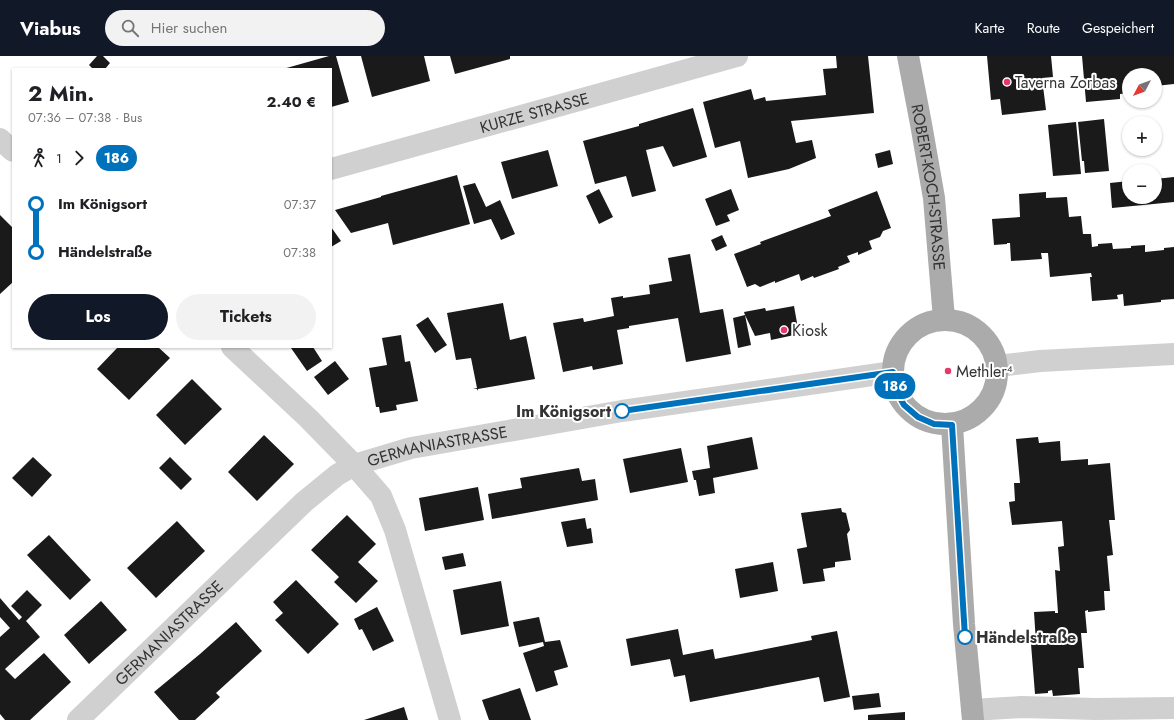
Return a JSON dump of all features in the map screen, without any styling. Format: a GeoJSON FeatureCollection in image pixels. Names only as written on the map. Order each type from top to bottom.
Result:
{"type":"FeatureCollection","features":[{"type":"Feature","properties":{"kind":"main road","name":"ROBERT-KOCH-STRASSE"},"geometry":{"type":"LineString","coordinates":[[908,56],[934,198],[944,319]]}},
{"type":"Feature","properties":{"kind":"main road"},"geometry":{"type":"LineString","coordinates":[[944,319],[959,321],[973,328],[985,338],[994,351],[998,366],[997,382],[992,398],[982,411],[968,420],[952,425],[934,424],[918,417],[904,405],[895,389],[893,372],[896,356],[902,342],[914,330],[928,323],[944,319]]}},
{"type":"Feature","properties":{"kind":"main road"},"geometry":{"type":"LineString","coordinates":[[952,425],[964,624],[972,715]]}},
{"type":"Feature","properties":{"kind":"street","name":"KURZE STRASSE"},"geometry":{"type":"LineString","coordinates":[[332,169],[737,56]]}},
{"type":"Feature","properties":{"kind":"street"},"geometry":{"type":"LineString","coordinates":[[0,139],[12,150]]}},
{"type":"Feature","properties":{"kind":"street"},"geometry":{"type":"LineString","coordinates":[[233,348],[308,418],[354,465],[381,496],[394,530],[450,720]]}},
{"type":"Feature","properties":{"kind":"street"},"geometry":{"type":"LineString","coordinates":[[998,366],[1040,361],[1174,354]]}},
{"type":"Feature","properties":{"kind":"street","name":"GERMANIASTRASSE"},"geometry":{"type":"LineString","coordinates":[[78,720],[304,502],[336,475],[354,465],[411,448],[622,411],[893,372]]}},
{"type":"Feature","properties":{"kind":"street"},"geometry":{"type":"LineString","coordinates":[[972,715],[1022,707],[1174,708]]}},
{"type":"Feature","properties":{"kind":"building"},"geometry":{"type":"Polygon","coordinates":[[[97,56],[103,56],[110,63],[106,68],[92,68],[89,65],[97,56]]]}},
{"type":"Feature","properties":{"kind":"building"},"geometry":{"type":"Polygon","coordinates":[[[329,56],[336,56],[349,102],[332,107],[332,68],[287,68],[329,56]]]}},
{"type":"Feature","properties":{"kind":"building"},"geometry":{"type":"Polygon","coordinates":[[[361,56],[424,56],[430,81],[372,97],[361,56]]]}},
{"type":"Feature","properties":{"kind":"building"},"geometry":{"type":"Polygon","coordinates":[[[450,56],[510,56],[510,59],[455,74],[450,56]]]}},
{"type":"Feature","properties":{"kind":"building"},"geometry":{"type":"Polygon","coordinates":[[[836,56],[868,56],[874,113],[791,121],[796,143],[812,140],[816,158],[789,169],[748,178],[740,141],[715,148],[703,102],[751,89],[754,100],[765,97],[766,101],[826,95],[823,69],[837,68],[836,56]]]}},
{"type":"Feature","properties":{"kind":"building"},"geometry":{"type":"Polygon","coordinates":[[[987,56],[1051,56],[1053,77],[1042,78],[1046,110],[1002,115],[1000,99],[991,100],[987,56]]]}},
{"type":"Feature","properties":{"kind":"building"},"geometry":{"type":"Polygon","coordinates":[[[1082,56],[1174,56],[1174,84],[1162,85],[1162,68],[1122,68],[1122,94],[1120,94],[1120,99],[1086,102],[1082,56]]]}},
{"type":"Feature","properties":{"kind":"building"},"geometry":{"type":"Polygon","coordinates":[[[693,108],[707,157],[673,167],[663,146],[646,150],[656,191],[632,197],[626,176],[595,184],[583,141],[639,126],[639,124],[693,108]]]}},
{"type":"Feature","properties":{"kind":"building"},"geometry":{"type":"Polygon","coordinates":[[[1104,119],[1109,171],[1085,173],[1084,161],[1082,161],[1078,122],[1104,119]]]}},
{"type":"Feature","properties":{"kind":"building"},"geometry":{"type":"Polygon","coordinates":[[[1076,122],[1081,174],[1053,176],[1048,125],[1076,122]]]}},
{"type":"Feature","properties":{"kind":"building"},"geometry":{"type":"Polygon","coordinates":[[[548,150],[558,186],[512,199],[501,162],[548,150]]]}},
{"type":"Feature","properties":{"kind":"building"},"geometry":{"type":"Polygon","coordinates":[[[890,150],[893,164],[878,168],[875,154],[890,150]]]}},
{"type":"Feature","properties":{"kind":"building"},"geometry":{"type":"Polygon","coordinates":[[[457,175],[470,224],[393,245],[388,223],[351,233],[335,210],[381,196],[457,175]]]}},
{"type":"Feature","properties":{"kind":"building"},"geometry":{"type":"Polygon","coordinates":[[[1174,177],[1174,202],[1162,203],[1162,178],[1174,177]]]}},
{"type":"Feature","properties":{"kind":"building"},"geometry":{"type":"Polygon","coordinates":[[[1122,182],[1122,204],[1153,204],[1112,208],[1110,183],[1122,182]]]}},
{"type":"Feature","properties":{"kind":"building"},"geometry":{"type":"Polygon","coordinates":[[[475,183],[486,207],[500,200],[515,234],[501,240],[491,219],[474,224],[463,186],[475,183]]]}},
{"type":"Feature","properties":{"kind":"building"},"geometry":{"type":"Polygon","coordinates":[[[599,189],[613,217],[599,224],[586,196],[599,189]]]}},
{"type":"Feature","properties":{"kind":"building"},"geometry":{"type":"Polygon","coordinates":[[[731,189],[739,210],[727,215],[730,221],[716,226],[705,199],[731,189]]]}},
{"type":"Feature","properties":{"kind":"building"},"geometry":{"type":"Polygon","coordinates":[[[877,191],[891,228],[883,231],[880,237],[869,241],[872,249],[858,255],[858,252],[847,256],[850,262],[838,267],[839,269],[814,278],[813,276],[801,281],[799,274],[760,287],[755,284],[747,287],[734,254],[761,244],[760,242],[831,216],[828,210],[877,191]]]}},
{"type":"Feature","properties":{"kind":"building"},"geometry":{"type":"Polygon","coordinates":[[[1046,192],[1046,198],[1067,197],[1069,217],[1081,216],[1083,234],[1091,234],[1092,247],[1098,246],[1098,244],[1112,243],[1113,249],[1131,248],[1131,246],[1145,245],[1145,252],[1164,250],[1164,248],[1174,247],[1174,299],[1124,306],[1123,294],[1117,295],[1118,299],[1092,301],[1091,273],[1050,277],[1048,253],[1041,253],[1042,259],[1011,261],[1010,243],[994,245],[992,219],[1020,217],[1019,194],[1046,192]]]}},
{"type":"Feature","properties":{"kind":"building"},"geometry":{"type":"Polygon","coordinates":[[[0,215],[12,227],[12,283],[0,294],[0,215]]]}},
{"type":"Feature","properties":{"kind":"building"},"geometry":{"type":"Polygon","coordinates":[[[332,228],[341,241],[332,246],[332,228]]]}},
{"type":"Feature","properties":{"kind":"building"},"geometry":{"type":"Polygon","coordinates":[[[722,235],[727,246],[716,251],[711,240],[722,235]]]}},
{"type":"Feature","properties":{"kind":"building"},"geometry":{"type":"Polygon","coordinates":[[[690,254],[700,313],[723,309],[731,354],[686,362],[678,318],[629,326],[629,328],[617,330],[623,364],[593,370],[592,366],[563,372],[553,323],[583,318],[584,322],[614,316],[611,298],[623,296],[623,298],[650,294],[649,285],[672,281],[668,258],[690,254]]]}},
{"type":"Feature","properties":{"kind":"building"},"geometry":{"type":"Polygon","coordinates":[[[503,303],[510,340],[526,336],[535,379],[478,389],[477,391],[477,389],[473,389],[477,388],[471,358],[456,360],[447,313],[503,303]]]}},
{"type":"Feature","properties":{"kind":"building"},"geometry":{"type":"Polygon","coordinates":[[[794,306],[799,334],[771,340],[770,333],[755,336],[744,312],[765,308],[766,311],[794,306]]]}},
{"type":"Feature","properties":{"kind":"building"},"geometry":{"type":"Polygon","coordinates":[[[745,315],[751,345],[738,348],[733,318],[745,315]]]}},
{"type":"Feature","properties":{"kind":"building"},"geometry":{"type":"Polygon","coordinates":[[[428,317],[447,345],[435,353],[416,325],[428,317]]]}},
{"type":"Feature","properties":{"kind":"building"},"geometry":{"type":"Polygon","coordinates":[[[401,335],[405,362],[410,361],[418,401],[396,405],[397,410],[380,413],[379,407],[376,407],[369,368],[387,365],[382,338],[401,335]]]}},
{"type":"Feature","properties":{"kind":"building"},"geometry":{"type":"Polygon","coordinates":[[[117,348],[159,348],[170,358],[129,400],[97,369],[117,348]]]}},
{"type":"Feature","properties":{"kind":"building"},"geometry":{"type":"Polygon","coordinates":[[[291,348],[314,348],[322,361],[307,371],[291,348]]]}},
{"type":"Feature","properties":{"kind":"building"},"geometry":{"type":"Polygon","coordinates":[[[335,361],[349,379],[328,395],[314,377],[335,361]]]}},
{"type":"Feature","properties":{"kind":"building"},"geometry":{"type":"Polygon","coordinates":[[[192,379],[222,409],[185,445],[156,415],[192,379]]]}},
{"type":"Feature","properties":{"kind":"building"},"geometry":{"type":"Polygon","coordinates":[[[264,435],[294,464],[257,501],[228,472],[264,435]]]}},
{"type":"Feature","properties":{"kind":"building"},"geometry":{"type":"Polygon","coordinates":[[[752,437],[758,469],[713,478],[715,493],[699,496],[696,480],[694,480],[692,471],[710,468],[707,446],[752,437]]]}},
{"type":"Feature","properties":{"kind":"building"},"geometry":{"type":"Polygon","coordinates":[[[1038,437],[1039,443],[1060,441],[1061,461],[1088,459],[1088,465],[1110,463],[1115,520],[1109,520],[1113,555],[1107,556],[1110,591],[1104,591],[1105,610],[1085,611],[1087,633],[1081,633],[1084,668],[1078,668],[1080,694],[1053,696],[1052,690],[1048,691],[1048,693],[1035,694],[1031,644],[1036,643],[1034,612],[1055,611],[1055,613],[1058,613],[1055,570],[1060,571],[1058,547],[1064,546],[1062,521],[1012,525],[1009,502],[1015,501],[1014,483],[1020,483],[1016,439],[1038,437]]]}},
{"type":"Feature","properties":{"kind":"building"},"geometry":{"type":"Polygon","coordinates":[[[681,448],[688,482],[630,493],[623,459],[681,448]]]}},
{"type":"Feature","properties":{"kind":"building"},"geometry":{"type":"Polygon","coordinates":[[[33,457],[52,475],[32,497],[12,478],[33,457]]]}},
{"type":"Feature","properties":{"kind":"building"},"geometry":{"type":"Polygon","coordinates":[[[170,457],[192,479],[181,490],[159,468],[170,457]]]}},
{"type":"Feature","properties":{"kind":"building"},"geometry":{"type":"Polygon","coordinates":[[[579,468],[582,481],[595,479],[598,500],[492,519],[488,494],[522,488],[520,478],[579,468]]]}},
{"type":"Feature","properties":{"kind":"building"},"geometry":{"type":"Polygon","coordinates":[[[478,487],[484,520],[425,531],[419,498],[478,487]]]}},
{"type":"Feature","properties":{"kind":"building"},"geometry":{"type":"Polygon","coordinates":[[[841,508],[842,512],[846,513],[850,530],[847,534],[851,560],[835,562],[835,567],[823,569],[825,581],[803,584],[797,549],[807,547],[801,513],[841,508]]]}},
{"type":"Feature","properties":{"kind":"building"},"geometry":{"type":"Polygon","coordinates":[[[347,515],[376,544],[358,562],[378,581],[356,603],[334,582],[339,577],[311,550],[347,515]]]}},
{"type":"Feature","properties":{"kind":"building"},"geometry":{"type":"Polygon","coordinates":[[[585,518],[587,529],[591,528],[593,543],[567,547],[561,522],[585,518]]]}},
{"type":"Feature","properties":{"kind":"building"},"geometry":{"type":"Polygon","coordinates":[[[177,521],[205,551],[156,598],[127,568],[177,521]]]}},
{"type":"Feature","properties":{"kind":"building"},"geometry":{"type":"Polygon","coordinates":[[[49,535],[91,580],[70,600],[27,555],[49,535]]]}},
{"type":"Feature","properties":{"kind":"building"},"geometry":{"type":"Polygon","coordinates":[[[463,553],[466,566],[445,570],[442,557],[463,553]]]}},
{"type":"Feature","properties":{"kind":"building"},"geometry":{"type":"Polygon","coordinates":[[[773,562],[778,591],[740,598],[735,569],[773,562]]]}},
{"type":"Feature","properties":{"kind":"building"},"geometry":{"type":"Polygon","coordinates":[[[296,580],[339,624],[308,654],[275,620],[283,613],[273,602],[296,580]]]}},
{"type":"Feature","properties":{"kind":"building"},"geometry":{"type":"Polygon","coordinates":[[[501,581],[509,626],[461,635],[453,590],[501,581]]]}},
{"type":"Feature","properties":{"kind":"building"},"geometry":{"type":"Polygon","coordinates":[[[27,590],[42,605],[26,621],[40,637],[5,669],[15,679],[44,653],[71,682],[30,720],[5,720],[0,714],[0,637],[10,628],[0,617],[0,598],[19,620],[22,617],[11,606],[27,590]]]}},
{"type":"Feature","properties":{"kind":"building"},"geometry":{"type":"Polygon","coordinates":[[[101,601],[127,630],[89,664],[64,635],[101,601]]]}},
{"type":"Feature","properties":{"kind":"building"},"geometry":{"type":"Polygon","coordinates":[[[377,607],[394,641],[373,651],[362,629],[359,630],[354,619],[377,607]]]}},
{"type":"Feature","properties":{"kind":"building"},"geometry":{"type":"Polygon","coordinates":[[[539,617],[545,642],[560,640],[568,667],[554,671],[558,685],[536,692],[523,653],[544,646],[543,642],[519,647],[513,622],[539,617]]]}},
{"type":"Feature","properties":{"kind":"building"},"geometry":{"type":"Polygon","coordinates":[[[236,622],[262,651],[216,693],[220,697],[195,720],[179,720],[154,692],[236,622]]]}},
{"type":"Feature","properties":{"kind":"building"},"geometry":{"type":"Polygon","coordinates":[[[678,629],[683,655],[713,649],[715,659],[812,640],[811,636],[837,631],[850,697],[824,702],[819,677],[690,702],[685,675],[674,677],[670,659],[631,666],[626,639],[678,629]]]}},
{"type":"Feature","properties":{"kind":"building"},"geometry":{"type":"Polygon","coordinates":[[[520,688],[531,720],[489,720],[482,700],[520,688]]]}},
{"type":"Feature","properties":{"kind":"building"},"geometry":{"type":"Polygon","coordinates":[[[879,693],[881,707],[854,710],[852,696],[879,693]]]}},
{"type":"Feature","properties":{"kind":"building"},"geometry":{"type":"Polygon","coordinates":[[[404,707],[408,720],[364,720],[404,707]]]}},
{"type":"Feature","properties":{"kind":"building"},"geometry":{"type":"Polygon","coordinates":[[[905,712],[905,720],[868,720],[868,715],[905,712]]]}},
{"type":"Feature","properties":{"kind":"bus line","name":"186"},"geometry":{"type":"LineString","coordinates":[[622,411],[893,372],[895,389],[904,405],[918,417],[934,424],[952,425],[965,637]]}},
{"type":"Feature","properties":{"kind":"place","name":"Taverna Zorbas"},"geometry":{"type":"Point","coordinates":[1007,82]}},
{"type":"Feature","properties":{"kind":"place","name":"Kiosk"},"geometry":{"type":"Point","coordinates":[784,330]}},
{"type":"Feature","properties":{"kind":"place","name":"Methler⁴"},"geometry":{"type":"Point","coordinates":[948,371]}},
{"type":"Feature","properties":{"kind":"place","name":"Im Königsort"},"geometry":{"type":"Point","coordinates":[622,411]}},
{"type":"Feature","properties":{"kind":"place","name":"Händelstraße"},"geometry":{"type":"Point","coordinates":[965,637]}}]}
